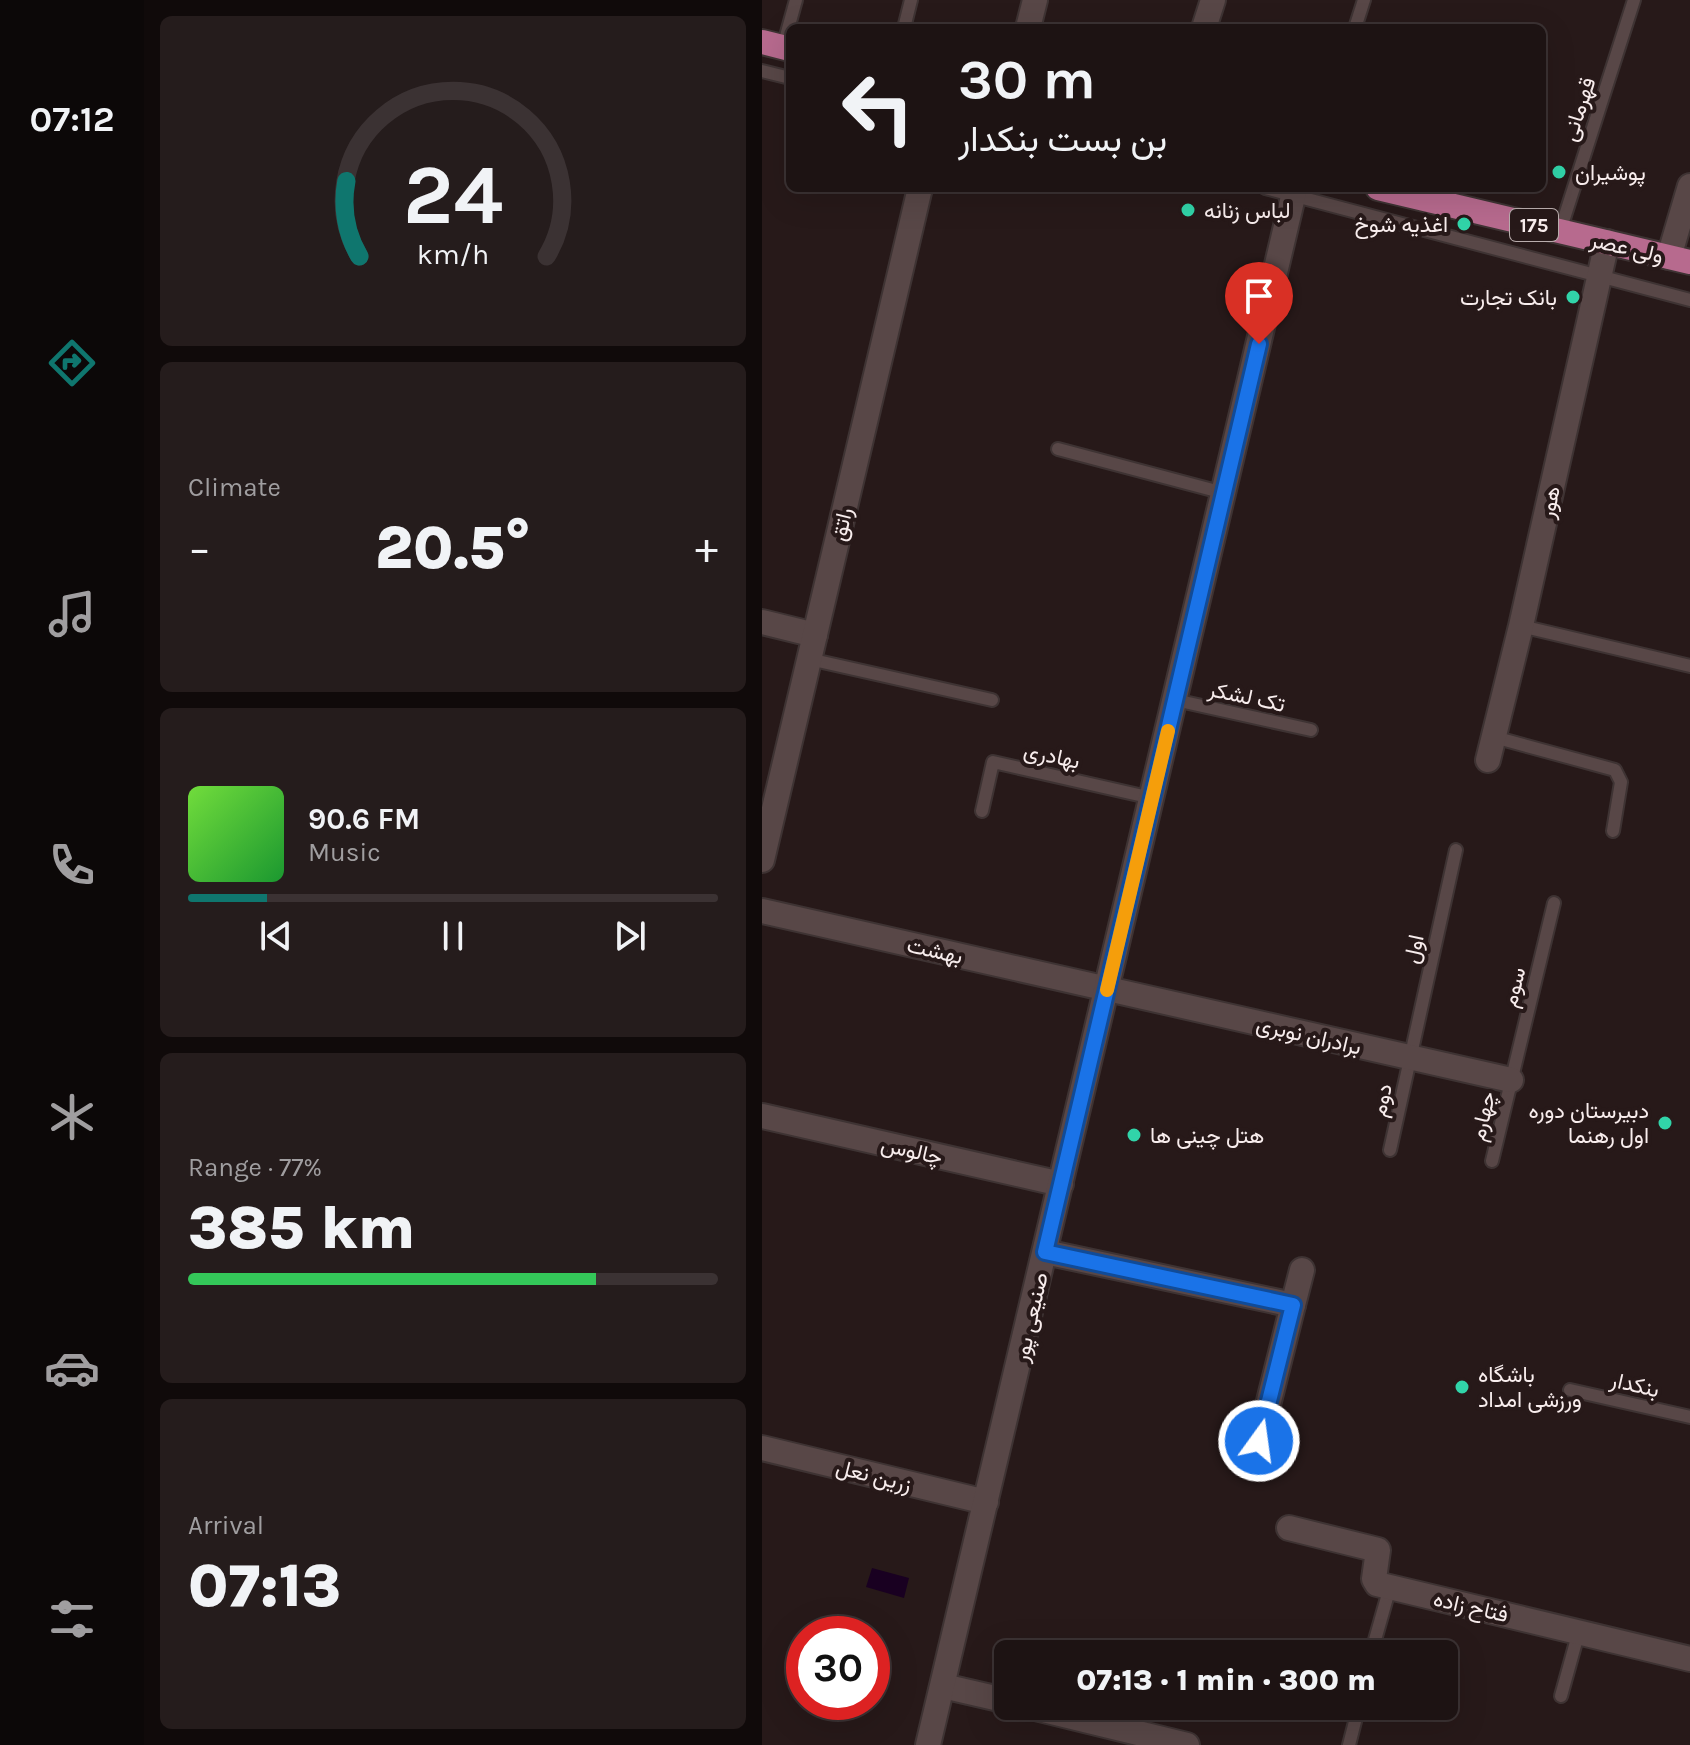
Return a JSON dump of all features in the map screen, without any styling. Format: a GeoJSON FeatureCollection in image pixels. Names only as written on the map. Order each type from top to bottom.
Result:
{"type":"FeatureCollection","features":[{"type":"Feature","properties":{"kind":"main road","name":"ولی عصر"},"geometry":{"type":"LineString","coordinates":[[1395,192],[1680,259]]}},
{"type":"Feature","properties":{"kind":"street"},"geometry":{"type":"LineString","coordinates":[[1029,24],[1035,0]]}},
{"type":"Feature","properties":{"kind":"street"},"geometry":{"type":"LineString","coordinates":[[1205,24],[1213,0]]}},
{"type":"Feature","properties":{"kind":"street"},"geometry":{"type":"LineString","coordinates":[[1680,259],[1690,186]]}},
{"type":"Feature","properties":{"kind":"street","name":"راتق"},"geometry":{"type":"LineString","coordinates":[[762,860],[919,192]]}},
{"type":"Feature","properties":{"kind":"street","name":"صنیعی پور"},"geometry":{"type":"LineString","coordinates":[[928,1745],[1295,192]]}},
{"type":"Feature","properties":{"kind":"street","name":"هور"},"geometry":{"type":"LineString","coordinates":[[1491,749],[1607,242]]}},
{"type":"Feature","properties":{"kind":"street"},"geometry":{"type":"LineString","coordinates":[[762,622],[815,635]]}},
{"type":"Feature","properties":{"kind":"street","name":"بهشت"},"geometry":{"type":"LineString","coordinates":[[762,911],[1107,989]]}},
{"type":"Feature","properties":{"kind":"street","name":"برادران نوبری"},"geometry":{"type":"LineString","coordinates":[[1107,989],[1511,1080]]}},
{"type":"Feature","properties":{"kind":"street","name":"چالوس"},"geometry":{"type":"LineString","coordinates":[[762,1116],[1061,1184]]}},
{"type":"Feature","properties":{"kind":"street"},"geometry":{"type":"LineString","coordinates":[[1045,1252],[1293,1305]]}},
{"type":"Feature","properties":{"kind":"street"},"geometry":{"type":"LineString","coordinates":[[1259,1441],[1302,1270]]}},
{"type":"Feature","properties":{"kind":"street","name":"زرین نعل"},"geometry":{"type":"LineString","coordinates":[[762,1448],[986,1502]]}},
{"type":"Feature","properties":{"kind":"street"},"geometry":{"type":"LineString","coordinates":[[1289,1528],[1378,1550],[1375,1583],[1390,1587]]}},
{"type":"Feature","properties":{"kind":"street","name":"فتاح زاده"},"geometry":{"type":"LineString","coordinates":[[1390,1587],[1690,1659]]}},
{"type":"Feature","properties":{"kind":"street"},"geometry":{"type":"LineString","coordinates":[[943,1686],[994,1698]]}},
{"type":"Feature","properties":{"kind":"street"},"geometry":{"type":"LineString","coordinates":[[1084,1720],[1187,1745]]}},
{"type":"Feature","properties":{"kind":"lane"},"geometry":{"type":"LineString","coordinates":[[787,24],[796,0]]}},
{"type":"Feature","properties":{"kind":"lane"},"geometry":{"type":"LineString","coordinates":[[905,24],[911,0]]}},
{"type":"Feature","properties":{"kind":"lane"},"geometry":{"type":"LineString","coordinates":[[1356,24],[1364,0]]}},
{"type":"Feature","properties":{"kind":"lane","name":"قهرمانی"},"geometry":{"type":"LineString","coordinates":[[1560,231],[1634,0]]}},
{"type":"Feature","properties":{"kind":"lane"},"geometry":{"type":"LineString","coordinates":[[778,46],[786,26]]}},
{"type":"Feature","properties":{"kind":"lane"},"geometry":{"type":"LineString","coordinates":[[762,71],[786,77]]}},
{"type":"Feature","properties":{"kind":"lane"},"geometry":{"type":"LineString","coordinates":[[1298,192],[1598,278],[1690,300]]}},
{"type":"Feature","properties":{"kind":"lane"},"geometry":{"type":"LineString","coordinates":[[1058,449],[1224,493]]}},
{"type":"Feature","properties":{"kind":"lane"},"geometry":{"type":"LineString","coordinates":[[1521,626],[1690,666]]}},
{"type":"Feature","properties":{"kind":"lane"},"geometry":{"type":"LineString","coordinates":[[809,659],[992,700]]}},
{"type":"Feature","properties":{"kind":"lane","name":"تک لشکر"},"geometry":{"type":"LineString","coordinates":[[1175,700],[1311,730]]}},
{"type":"Feature","properties":{"kind":"lane"},"geometry":{"type":"LineString","coordinates":[[1491,749],[1615,770],[1621,782],[1613,831]]}},
{"type":"Feature","properties":{"kind":"lane","name":"بهادری"},"geometry":{"type":"LineString","coordinates":[[982,811],[993,762],[1152,798]]}},
{"type":"Feature","properties":{"kind":"lane","name":"اول"},"geometry":{"type":"LineString","coordinates":[[1410,1057],[1456,850]]}},
{"type":"Feature","properties":{"kind":"lane","name":"سوم"},"geometry":{"type":"LineString","coordinates":[[1511,1080],[1554,903]]}},
{"type":"Feature","properties":{"kind":"lane","name":"دوم"},"geometry":{"type":"LineString","coordinates":[[1390,1150],[1410,1057]]}},
{"type":"Feature","properties":{"kind":"lane","name":"چهارم"},"geometry":{"type":"LineString","coordinates":[[1492,1161],[1511,1080]]}},
{"type":"Feature","properties":{"kind":"lane","name":"بنکدار"},"geometry":{"type":"LineString","coordinates":[[1570,1390],[1690,1417]]}},
{"type":"Feature","properties":{"kind":"lane"},"geometry":{"type":"LineString","coordinates":[[1375,1640],[1390,1587]]}},
{"type":"Feature","properties":{"kind":"lane"},"geometry":{"type":"LineString","coordinates":[[1561,1696],[1579,1631]]}},
{"type":"Feature","properties":{"kind":"lane"},"geometry":{"type":"LineString","coordinates":[[1349,1745],[1355,1720]]}},
{"type":"Feature","properties":{"kind":"shaded area"},"geometry":{"type":"Polygon","coordinates":[[[872,1568],[909,1578],[904,1598],[866,1587],[872,1568]]]}},
{"type":"Feature","properties":{"kind":"slow traffic"},"geometry":{"type":"LineString","coordinates":[[1107,990],[1168,731]]}},
{"type":"Feature","properties":{"kind":"place","name":"پوشیران"},"geometry":{"type":"Point","coordinates":[1559,172]}},
{"type":"Feature","properties":{"kind":"place","name":"لباس زنانه"},"geometry":{"type":"Point","coordinates":[1188,210]}},
{"type":"Feature","properties":{"kind":"place","name":"اغذیه شوخ"},"geometry":{"type":"Point","coordinates":[1464,224]}},
{"type":"Feature","properties":{"kind":"place","name":"بانک تجارت"},"geometry":{"type":"Point","coordinates":[1573,297]}},
{"type":"Feature","properties":{"kind":"place","name":"دبیرستان دوره اول رهنما"},"geometry":{"type":"Point","coordinates":[1665,1123]}},
{"type":"Feature","properties":{"kind":"place","name":"هتل چینی ها"},"geometry":{"type":"Point","coordinates":[1134,1135]}},
{"type":"Feature","properties":{"kind":"place","name":"باشگاه ورزشی امداد"},"geometry":{"type":"Point","coordinates":[1462,1387]}},
{"type":"Feature","properties":{"kind":"route"},"geometry":{"type":"LineString","coordinates":[[1259,344],[1045,1252],[1293,1305],[1259,1441]]}}]}
